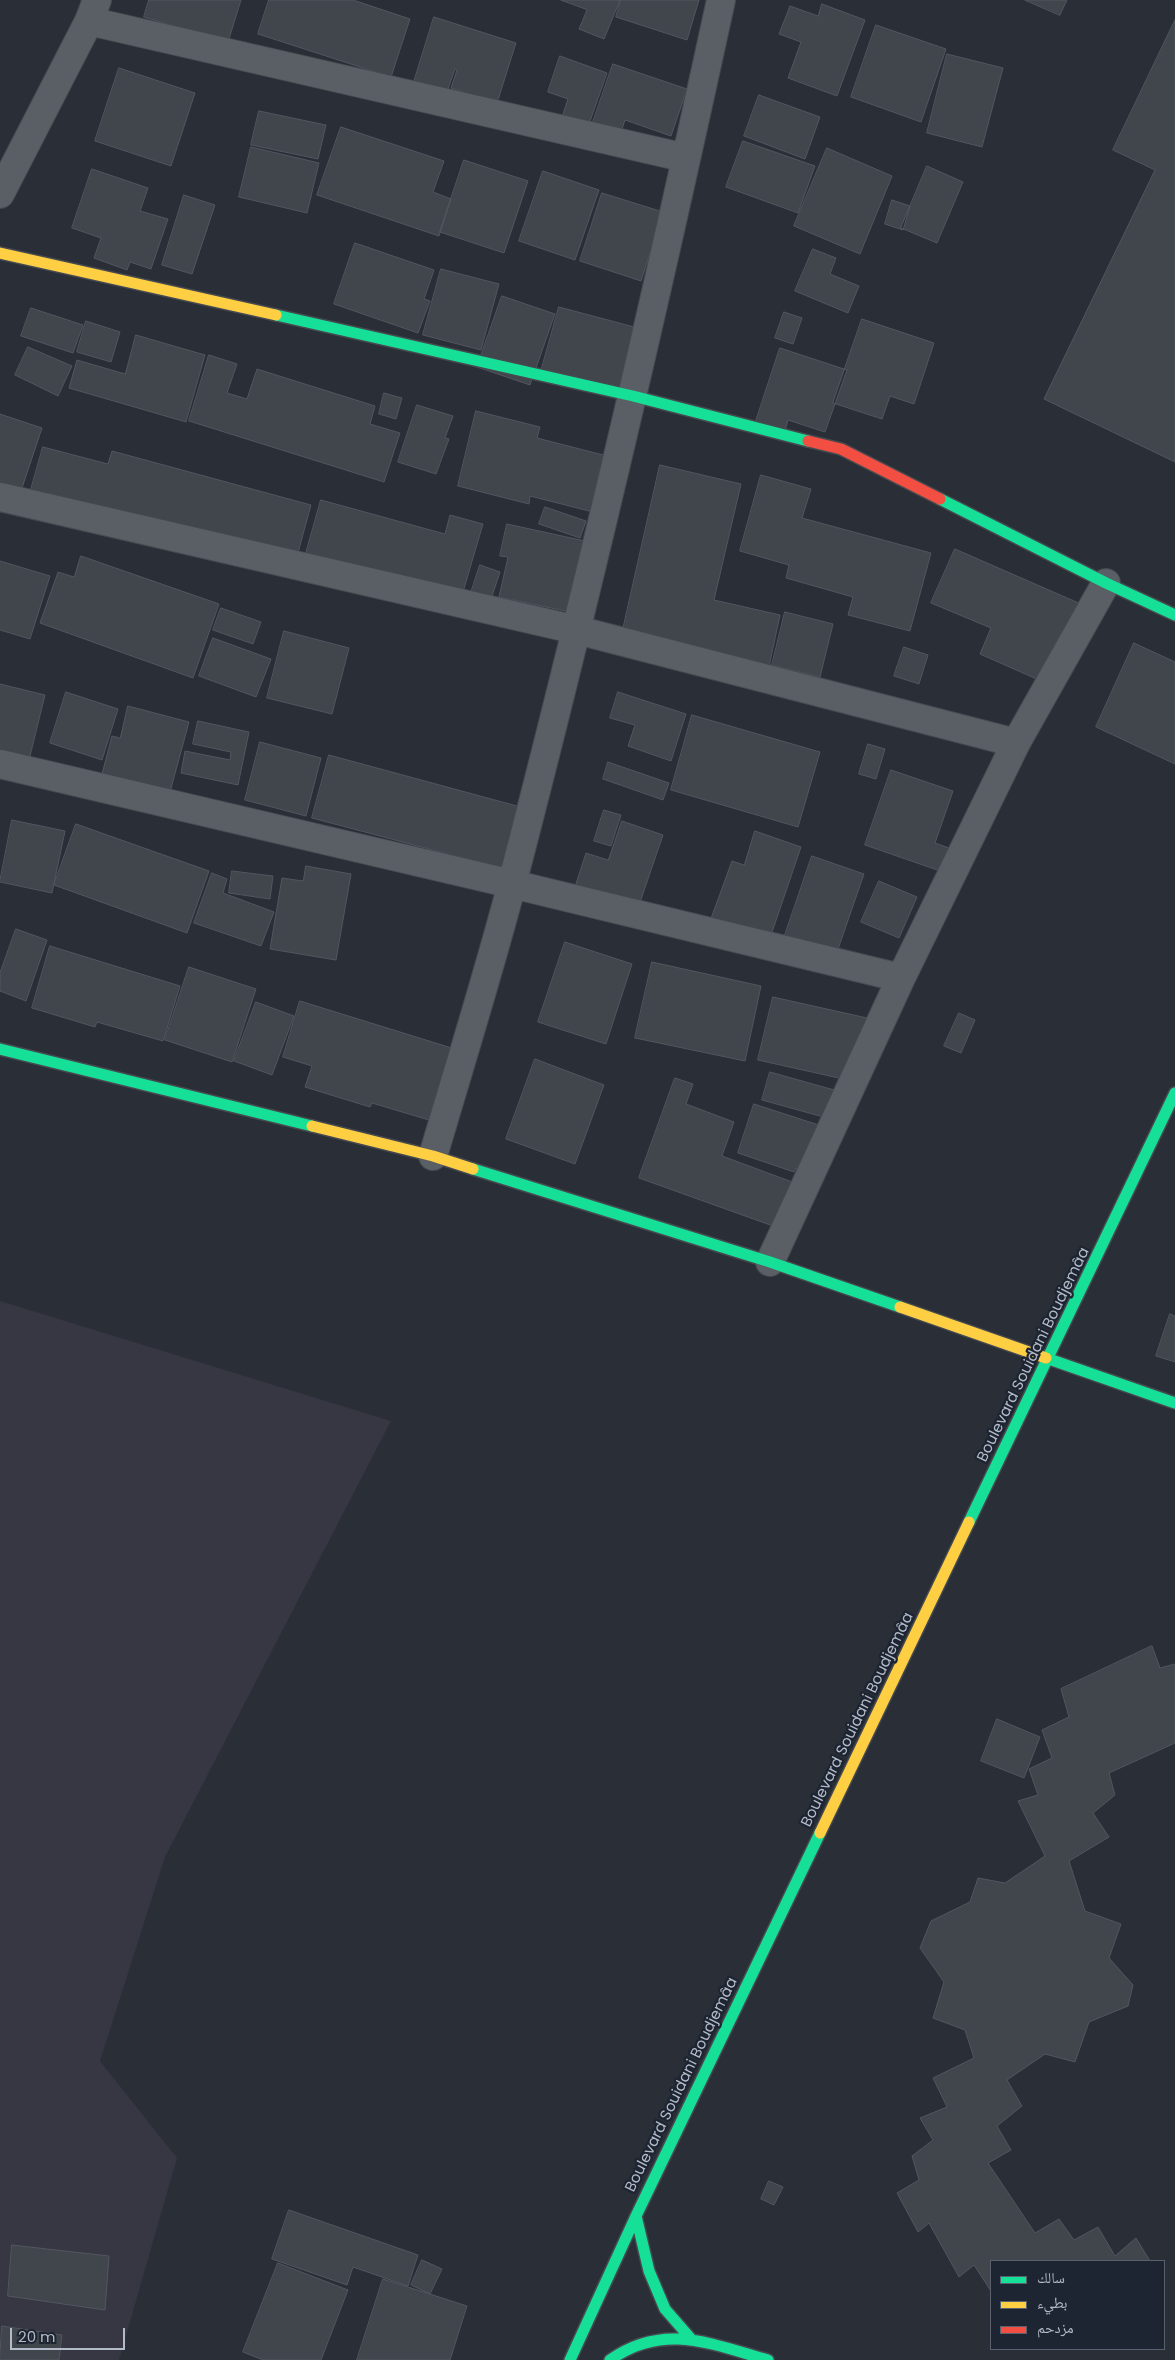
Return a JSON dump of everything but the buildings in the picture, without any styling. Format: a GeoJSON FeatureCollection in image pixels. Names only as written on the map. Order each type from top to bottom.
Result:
{"type":"FeatureCollection","features":[{"type":"Feature","properties":{"kind":"street"},"geometry":{"type":"LineString","coordinates":[[433,1156],[512,884],[576,630],[633,396],[721,0]]}},
{"type":"Feature","properties":{"kind":"street"},"geometry":{"type":"LineString","coordinates":[[0,194],[93,10],[686,158]]}},
{"type":"Feature","properties":{"kind":"street"},"geometry":{"type":"LineString","coordinates":[[0,253],[633,396],[841,449],[1106,583],[1175,615]]}},
{"type":"Feature","properties":{"kind":"street"},"geometry":{"type":"LineString","coordinates":[[0,497],[576,630],[1016,743]]}},
{"type":"Feature","properties":{"kind":"street"},"geometry":{"type":"LineString","coordinates":[[770,1262],[902,978],[1016,743],[1106,583]]}},
{"type":"Feature","properties":{"kind":"street"},"geometry":{"type":"LineString","coordinates":[[0,764],[902,978]]}},
{"type":"Feature","properties":{"kind":"street"},"geometry":{"type":"LineString","coordinates":[[0,1050],[433,1156],[770,1262],[1175,1403]]}},
{"type":"Feature","properties":{"kind":"street","name":"Boulevard Souidani Boudjemâa"},"geometry":{"type":"LineString","coordinates":[[570,2360],[636,2216],[1175,1093]]}},
{"type":"Feature","properties":{"kind":"street"},"geometry":{"type":"LineString","coordinates":[[636,2216],[649,2271],[665,2309],[692,2340]]}},
{"type":"Feature","properties":{"kind":"street"},"geometry":{"type":"LineString","coordinates":[[610,2360],[623,2348],[660,2337],[692,2340],[768,2360]]}},
{"type":"Feature","properties":{"kind":"shaded area"},"geometry":{"type":"Polygon","coordinates":[[[0,1301],[391,1421],[165,1857],[100,2061],[177,2158],[119,2360],[0,2360],[0,1301]]]}},
{"type":"Feature","properties":{"kind":"traffic: fast"},"geometry":{"type":"LineString","coordinates":[[276,315],[633,396],[808,441]]}},
{"type":"Feature","properties":{"kind":"traffic: fast"},"geometry":{"type":"LineString","coordinates":[[940,499],[1106,583],[1175,615]]}},
{"type":"Feature","properties":{"kind":"traffic: fast"},"geometry":{"type":"LineString","coordinates":[[0,1049],[312,1126]]}},
{"type":"Feature","properties":{"kind":"traffic: fast"},"geometry":{"type":"LineString","coordinates":[[969,1522],[1175,1093]]}},
{"type":"Feature","properties":{"kind":"traffic: fast"},"geometry":{"type":"LineString","coordinates":[[473,1169],[770,1262],[900,1307]]}},
{"type":"Feature","properties":{"kind":"traffic: fast"},"geometry":{"type":"LineString","coordinates":[[1046,1358],[1175,1403]]}},
{"type":"Feature","properties":{"kind":"traffic: fast"},"geometry":{"type":"LineString","coordinates":[[570,2360],[636,2216],[820,1833]]}},
{"type":"Feature","properties":{"kind":"traffic: fast"},"geometry":{"type":"LineString","coordinates":[[636,2216],[649,2271],[665,2309],[692,2340]]}},
{"type":"Feature","properties":{"kind":"traffic: fast"},"geometry":{"type":"LineString","coordinates":[[610,2360],[630,2348],[649,2342],[669,2339],[707,2343],[768,2360]]}},
{"type":"Feature","properties":{"kind":"traffic: slow"},"geometry":{"type":"LineString","coordinates":[[0,253],[276,315]]}},
{"type":"Feature","properties":{"kind":"traffic: slow"},"geometry":{"type":"LineString","coordinates":[[312,1126],[433,1156],[473,1169]]}},
{"type":"Feature","properties":{"kind":"traffic: slow"},"geometry":{"type":"LineString","coordinates":[[900,1307],[1046,1358]]}},
{"type":"Feature","properties":{"kind":"traffic: slow"},"geometry":{"type":"LineString","coordinates":[[820,1833],[969,1522]]}},
{"type":"Feature","properties":{"kind":"traffic: jam"},"geometry":{"type":"LineString","coordinates":[[808,441],[841,449],[940,499]]}}]}
